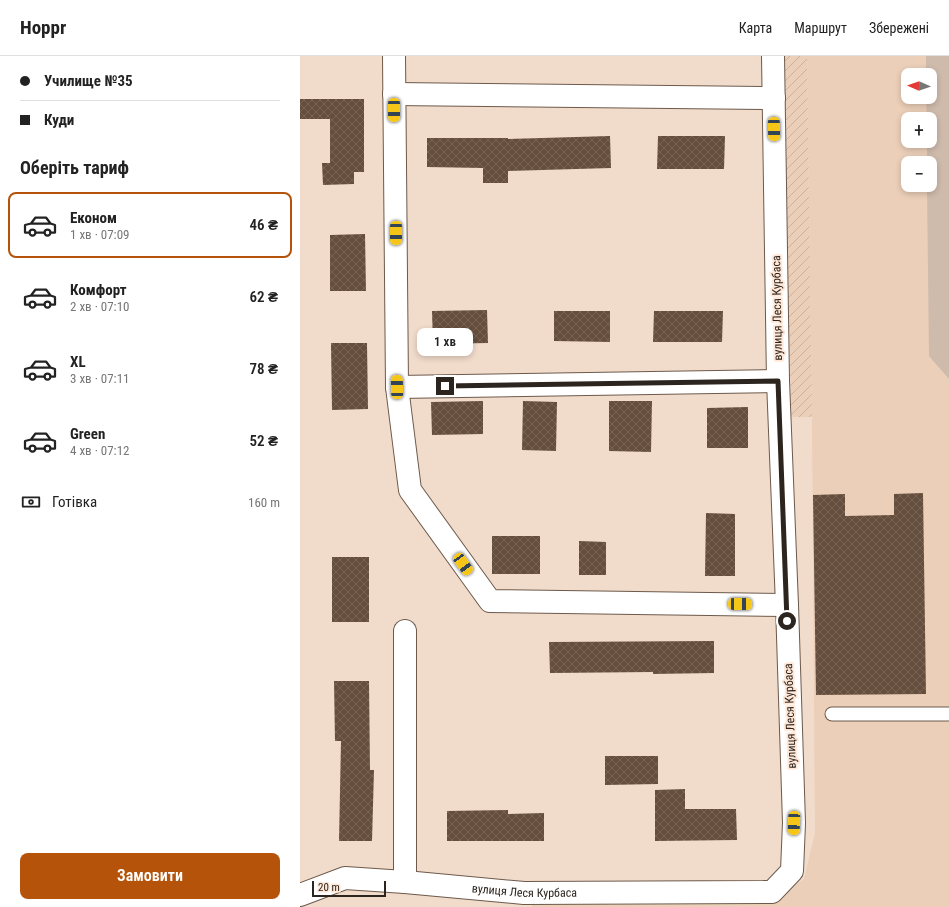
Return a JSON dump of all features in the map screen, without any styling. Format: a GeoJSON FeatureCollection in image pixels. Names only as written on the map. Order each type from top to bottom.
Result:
{"type":"FeatureCollection","features":[{"type":"Feature","properties":{"kind":"street"},"geometry":{"type":"LineString","coordinates":[[394,56],[397,387],[410,490],[490,600],[787,605]]}},
{"type":"Feature","properties":{"kind":"street","name":"вулиця Леся Курбаса"},"geometry":{"type":"LineString","coordinates":[[300,895],[344,878],[405,882],[524,900],[772,892],[792,871],[794,823],[778,381],[773,56]]}},
{"type":"Feature","properties":{"kind":"street"},"geometry":{"type":"LineString","coordinates":[[394,94],[774,98]]}},
{"type":"Feature","properties":{"kind":"street"},"geometry":{"type":"LineString","coordinates":[[397,387],[778,381]]}},
{"type":"Feature","properties":{"kind":"street"},"geometry":{"type":"LineString","coordinates":[[405,631],[405,882]]}},
{"type":"Feature","properties":{"kind":"lane"},"geometry":{"type":"LineString","coordinates":[[832,714],[949,714]]}},
{"type":"Feature","properties":{"kind":"shaded area"},"geometry":{"type":"Polygon","coordinates":[[[783,56],[807,56],[812,417],[791,417],[783,56]]]}},
{"type":"Feature","properties":{"kind":"shaded area"},"geometry":{"type":"Polygon","coordinates":[[[807,56],[949,56],[949,907],[532,907],[532,898],[775,898],[804,879],[815,833],[812,417],[807,56]]]}},
{"type":"Feature","properties":{"kind":"shaded area"},"geometry":{"type":"Polygon","coordinates":[[[926,56],[949,56],[949,379],[929,356],[927,192],[937,192],[937,156],[927,156],[927,148],[937,148],[937,112],[927,112],[926,104],[937,104],[937,68],[926,68],[926,56]]]}},
{"type":"Feature","properties":{"kind":"building"},"geometry":{"type":"Polygon","coordinates":[[[300,99],[364,99],[364,172],[354,172],[354,184],[323,185],[322,163],[330,163],[330,119],[300,119],[300,99]]]}},
{"type":"Feature","properties":{"kind":"building"},"geometry":{"type":"Polygon","coordinates":[[[610,136],[611,168],[508,171],[508,183],[483,183],[483,168],[427,167],[427,138],[508,139],[610,136]]]}},
{"type":"Feature","properties":{"kind":"building"},"geometry":{"type":"Polygon","coordinates":[[[658,136],[725,136],[724,169],[657,169],[658,136]]]}},
{"type":"Feature","properties":{"kind":"building"},"geometry":{"type":"Polygon","coordinates":[[[365,234],[366,291],[330,291],[330,235],[365,234]]]}},
{"type":"Feature","properties":{"kind":"building"},"geometry":{"type":"Polygon","coordinates":[[[487,310],[488,343],[433,344],[432,311],[487,310]]]}},
{"type":"Feature","properties":{"kind":"building"},"geometry":{"type":"Polygon","coordinates":[[[554,311],[610,311],[610,342],[554,341],[554,311]]]}},
{"type":"Feature","properties":{"kind":"building"},"geometry":{"type":"Polygon","coordinates":[[[654,311],[723,311],[722,342],[653,342],[654,311]]]}},
{"type":"Feature","properties":{"kind":"building"},"geometry":{"type":"Polygon","coordinates":[[[331,343],[367,343],[368,409],[332,410],[331,343]]]}},
{"type":"Feature","properties":{"kind":"building"},"geometry":{"type":"Polygon","coordinates":[[[483,401],[483,434],[432,435],[431,402],[483,401]]]}},
{"type":"Feature","properties":{"kind":"building"},"geometry":{"type":"Polygon","coordinates":[[[523,401],[557,402],[556,451],[522,450],[523,401]]]}},
{"type":"Feature","properties":{"kind":"building"},"geometry":{"type":"Polygon","coordinates":[[[609,401],[652,401],[651,452],[609,451],[609,401]]]}},
{"type":"Feature","properties":{"kind":"building"},"geometry":{"type":"Polygon","coordinates":[[[748,407],[748,448],[707,448],[707,408],[748,407]]]}},
{"type":"Feature","properties":{"kind":"building"},"geometry":{"type":"Polygon","coordinates":[[[923,493],[926,694],[816,695],[813,495],[845,494],[845,516],[894,515],[894,494],[923,493]]]}},
{"type":"Feature","properties":{"kind":"building"},"geometry":{"type":"Polygon","coordinates":[[[706,513],[735,514],[735,576],[705,576],[706,513]]]}},
{"type":"Feature","properties":{"kind":"building"},"geometry":{"type":"Polygon","coordinates":[[[492,536],[540,536],[540,574],[492,574],[492,536]]]}},
{"type":"Feature","properties":{"kind":"building"},"geometry":{"type":"Polygon","coordinates":[[[579,541],[606,542],[606,575],[579,575],[579,541]]]}},
{"type":"Feature","properties":{"kind":"building"},"geometry":{"type":"Polygon","coordinates":[[[332,557],[369,557],[369,622],[332,622],[332,557]]]}},
{"type":"Feature","properties":{"kind":"building"},"geometry":{"type":"Polygon","coordinates":[[[714,641],[714,673],[550,673],[549,642],[714,641]]]}},
{"type":"Feature","properties":{"kind":"building"},"geometry":{"type":"Polygon","coordinates":[[[334,681],[369,681],[370,770],[374,770],[372,841],[339,841],[341,741],[335,741],[334,681]]]}},
{"type":"Feature","properties":{"kind":"building"},"geometry":{"type":"Polygon","coordinates":[[[605,756],[658,756],[658,784],[605,785],[605,756]]]}},
{"type":"Feature","properties":{"kind":"building"},"geometry":{"type":"Polygon","coordinates":[[[685,789],[685,809],[736,809],[737,840],[655,841],[655,790],[685,789]]]}},
{"type":"Feature","properties":{"kind":"building"},"geometry":{"type":"Polygon","coordinates":[[[508,810],[508,814],[544,813],[544,841],[447,841],[447,811],[508,810]]]}},
{"type":"Feature","properties":{"kind":"route"},"geometry":{"type":"LineString","coordinates":[[445,386],[778,381],[787,621]]}}]}
